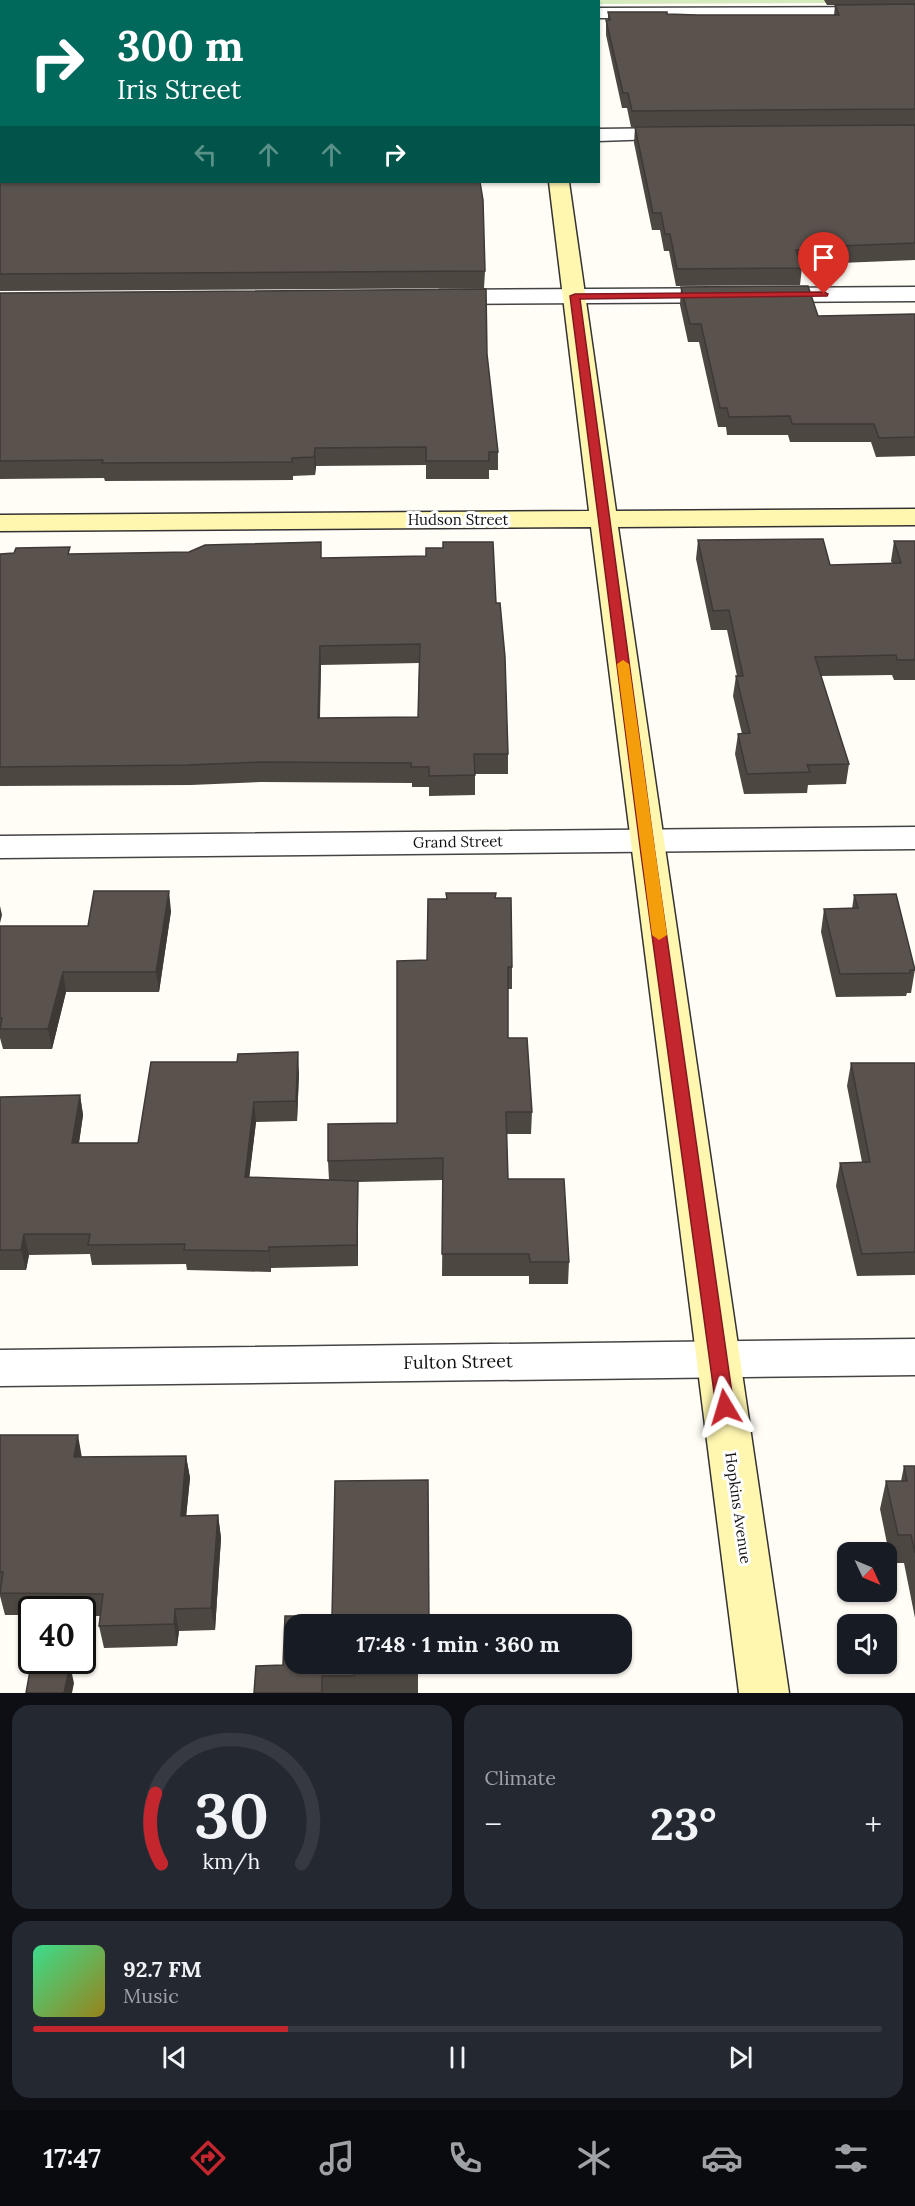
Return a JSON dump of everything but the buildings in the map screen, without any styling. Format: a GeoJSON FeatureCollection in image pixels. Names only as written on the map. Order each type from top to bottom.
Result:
{"type":"FeatureCollection","features":[{"type":"Feature","properties":{"kind":"street"},"geometry":{"type":"LineString","coordinates":[[600,13],[915,12]]}},
{"type":"Feature","properties":{"kind":"street"},"geometry":{"type":"LineString","coordinates":[[600,135],[692,134]]}},
{"type":"Feature","properties":{"kind":"street","name":"Hopkins Avenue"},"geometry":{"type":"LineString","coordinates":[[559,183],[646,840],[764,1693]]}},
{"type":"Feature","properties":{"kind":"street"},"geometry":{"type":"LineString","coordinates":[[423,297],[915,294]]}},
{"type":"Feature","properties":{"kind":"street","name":"Hudson Street"},"geometry":{"type":"LineString","coordinates":[[0,523],[915,517]]}},
{"type":"Feature","properties":{"kind":"street","name":"Grand Street"},"geometry":{"type":"LineString","coordinates":[[0,847],[915,838]]}},
{"type":"Feature","properties":{"kind":"street","name":"Fulton Street"},"geometry":{"type":"LineString","coordinates":[[0,1368],[915,1357]]}},
{"type":"Feature","properties":{"kind":"green space"},"geometry":{"type":"Polygon","coordinates":[[[600,0],[835,0],[837,3],[600,4],[600,0]]]}},
{"type":"Feature","properties":{"kind":"slow traffic"},"geometry":{"type":"LineString","coordinates":[[623,664],[659,935]]}},
{"type":"Feature","properties":{"kind":"route"},"geometry":{"type":"LineString","coordinates":[[725,1407],[648,854],[575,296],[824,294]]}}]}
